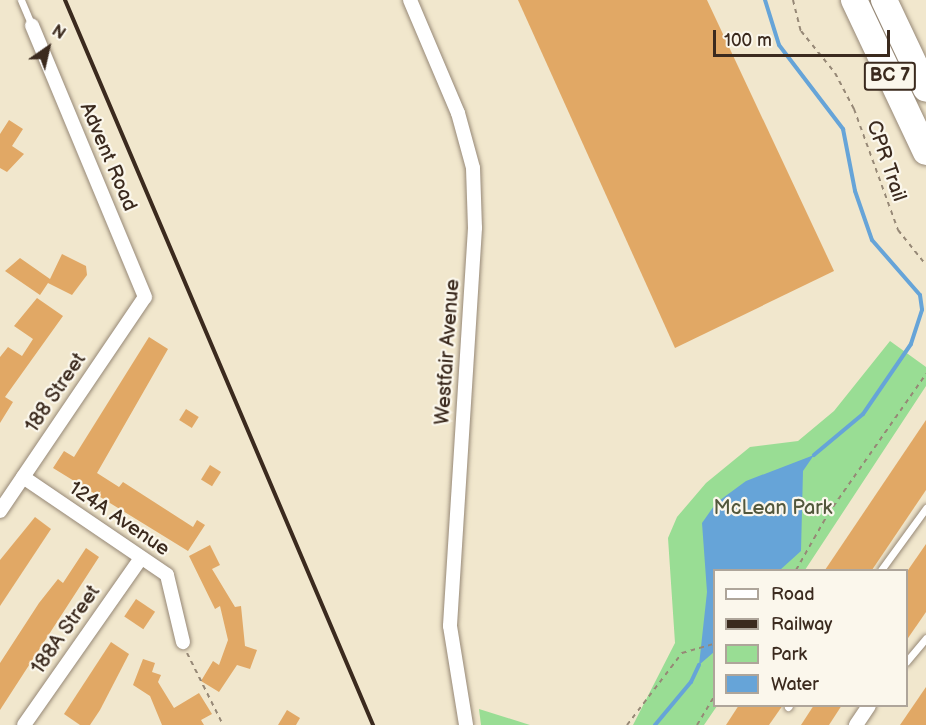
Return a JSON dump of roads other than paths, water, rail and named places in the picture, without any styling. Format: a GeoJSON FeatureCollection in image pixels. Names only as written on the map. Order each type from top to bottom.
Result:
{"type":"FeatureCollection","features":[{"type":"Feature","properties":{"kind":"highway","name":"BC 7"},"geometry":{"type":"LineString","coordinates":[[854,0],[926,152]]}},
{"type":"Feature","properties":{"kind":"highway","name":"BC 7"},"geometry":{"type":"LineString","coordinates":[[884,0],[926,89]]}},
{"type":"Feature","properties":{"kind":"street","name":"Westfair Avenue"},"geometry":{"type":"LineString","coordinates":[[410,0],[458,113],[472,168],[476,228],[450,626],[465,721]]}},
{"type":"Feature","properties":{"kind":"street","name":"Advent Road"},"geometry":{"type":"LineString","coordinates":[[32,26],[145,297]]}},
{"type":"Feature","properties":{"kind":"street","name":"188 Street"},"geometry":{"type":"LineString","coordinates":[[0,511],[145,297]]}},
{"type":"Feature","properties":{"kind":"street","name":"124A Avenue"},"geometry":{"type":"LineString","coordinates":[[23,477],[167,576],[183,642]]}},
{"type":"Feature","properties":{"kind":"street","name":"188A Street"},"geometry":{"type":"LineString","coordinates":[[27,724],[141,558]]}},
{"type":"Feature","properties":{"kind":"street"},"geometry":{"type":"LineString","coordinates":[[856,725],[868,707]]}},
{"type":"Feature","properties":{"kind":"lane","name":"Advent Road"},"geometry":{"type":"LineString","coordinates":[[21,0],[32,26]]}},
{"type":"Feature","properties":{"kind":"lane"},"geometry":{"type":"LineString","coordinates":[[882,569],[926,508]]}},
{"type":"Feature","properties":{"kind":"lane"},"geometry":{"type":"LineString","coordinates":[[908,660],[926,638]]}},
{"type":"Feature","properties":{"kind":"water"},"geometry":{"type":"Polygon","coordinates":[[[814,455],[803,471],[801,551],[781,569],[713,569],[713,653],[699,665],[707,592],[702,523],[716,503],[746,481],[814,455]]]}},
{"type":"Feature","properties":{"kind":"waterway"},"geometry":{"type":"LineString","coordinates":[[765,0],[779,45],[843,129],[855,191],[872,240],[920,295],[922,310],[911,344],[863,414],[814,455]]}},
{"type":"Feature","properties":{"kind":"waterway"},"geometry":{"type":"LineString","coordinates":[[655,725],[691,682],[699,665]]}},
{"type":"Feature","properties":{"kind":"railway"},"geometry":{"type":"LineString","coordinates":[[65,0],[373,725]]}},
{"type":"Feature","properties":{"kind":"park label","name":"McLean Park"},"geometry":{"type":"Point","coordinates":[773,508]}}]}
